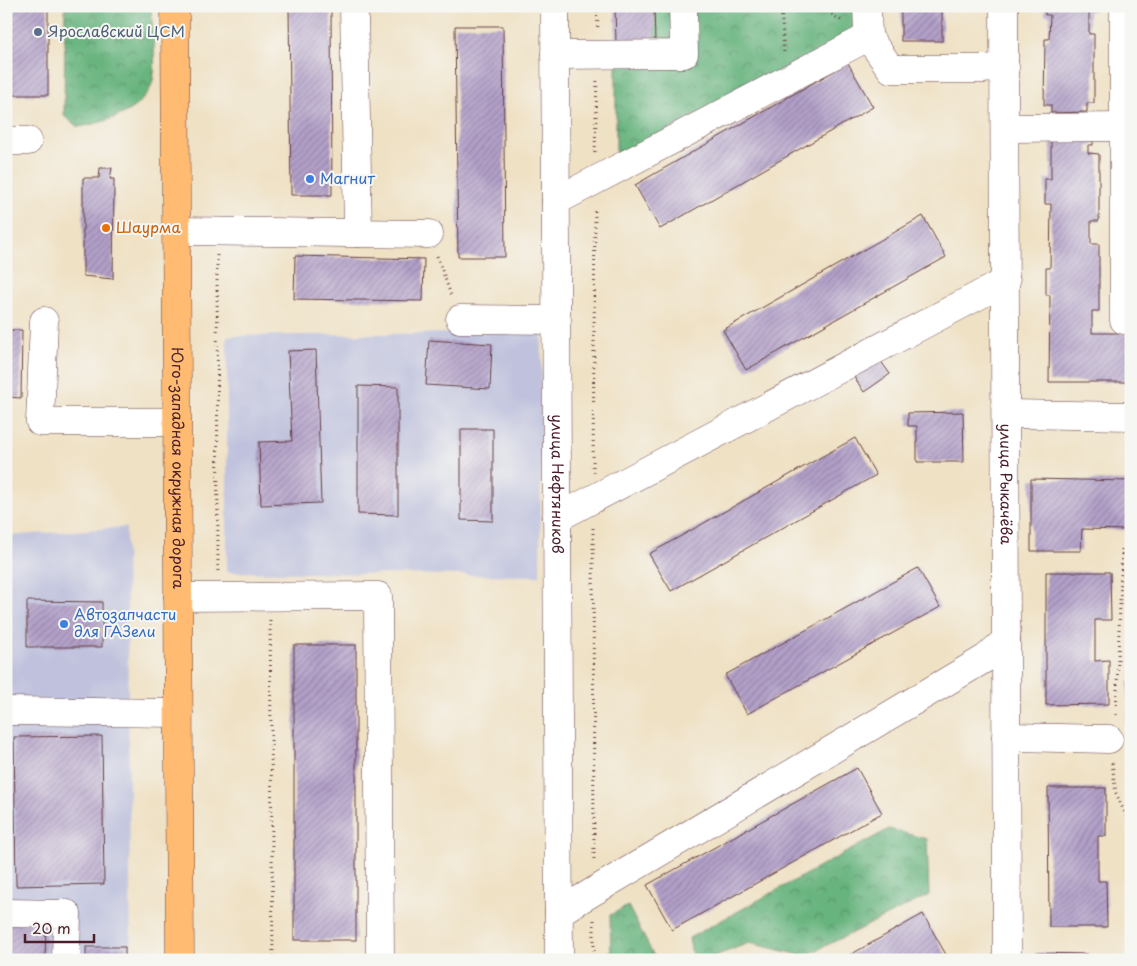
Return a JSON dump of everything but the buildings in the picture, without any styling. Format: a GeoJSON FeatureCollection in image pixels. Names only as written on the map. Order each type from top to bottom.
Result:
{"type":"FeatureCollection","features":[{"type":"Feature","properties":{"kind":"highway","name":"Юго-западная окружная дорога"},"geometry":{"type":"LineString","coordinates":[[174,6],[180,960]]}},
{"type":"Feature","properties":{"kind":"street"},"geometry":{"type":"LineString","coordinates":[[354,6],[358,233]]}},
{"type":"Feature","properties":{"kind":"street","name":"улица Нефтяников"},"geometry":{"type":"LineString","coordinates":[[555,6],[559,960]]}},
{"type":"Feature","properties":{"kind":"street"},"geometry":{"type":"LineString","coordinates":[[555,55],[684,54],[684,6]]}},
{"type":"Feature","properties":{"kind":"street"},"geometry":{"type":"LineString","coordinates":[[867,6],[868,37],[891,69],[1005,67]]}},
{"type":"Feature","properties":{"kind":"street","name":"улица Рыкачёва"},"geometry":{"type":"LineString","coordinates":[[1004,6],[1006,128],[1007,960]]}},
{"type":"Feature","properties":{"kind":"street"},"geometry":{"type":"LineString","coordinates":[[1124,6],[1124,320],[1131,320]]}},
{"type":"Feature","properties":{"kind":"street"},"geometry":{"type":"LineString","coordinates":[[556,201],[868,37]]}},
{"type":"Feature","properties":{"kind":"street"},"geometry":{"type":"LineString","coordinates":[[1006,128],[1124,127]]}},
{"type":"Feature","properties":{"kind":"street"},"geometry":{"type":"LineString","coordinates":[[176,231],[430,234]]}},
{"type":"Feature","properties":{"kind":"street"},"geometry":{"type":"LineString","coordinates":[[557,518],[1006,280]]}},
{"type":"Feature","properties":{"kind":"street"},"geometry":{"type":"LineString","coordinates":[[460,319],[557,320]]}},
{"type":"Feature","properties":{"kind":"street"},"geometry":{"type":"LineString","coordinates":[[44,321],[40,422],[178,422]]}},
{"type":"Feature","properties":{"kind":"street"},"geometry":{"type":"LineString","coordinates":[[1006,414],[1131,416]]}},
{"type":"Feature","properties":{"kind":"street"},"geometry":{"type":"LineString","coordinates":[[178,597],[378,596],[380,960]]}},
{"type":"Feature","properties":{"kind":"street"},"geometry":{"type":"LineString","coordinates":[[559,912],[986,658],[1006,640]]}},
{"type":"Feature","properties":{"kind":"street"},"geometry":{"type":"LineString","coordinates":[[6,711],[179,713]]}},
{"type":"Feature","properties":{"kind":"street"},"geometry":{"type":"LineString","coordinates":[[1006,736],[1110,739]]}},
{"type":"Feature","properties":{"kind":"street"},"geometry":{"type":"LineString","coordinates":[[6,913],[66,914],[66,960]]}},
{"type":"Feature","properties":{"kind":"path"},"geometry":{"type":"LineString","coordinates":[[781,6],[785,80]]}},
{"type":"Feature","properties":{"kind":"path"},"geometry":{"type":"LineString","coordinates":[[217,232],[218,597]]}},
{"type":"Feature","properties":{"kind":"path"},"geometry":{"type":"LineString","coordinates":[[430,234],[460,319]]}},
{"type":"Feature","properties":{"kind":"path"},"geometry":{"type":"LineString","coordinates":[[1131,548],[1122,547],[1117,712],[1110,739],[1116,793],[1131,827]]}},
{"type":"Feature","properties":{"kind":"path"},"geometry":{"type":"LineString","coordinates":[[270,596],[274,960]]}},
{"type":"Feature","properties":{"kind":"shaded area"},"geometry":{"type":"Polygon","coordinates":[[[542,332],[540,576],[227,572],[227,336],[542,332]]]}},
{"type":"Feature","properties":{"kind":"shaded area"},"geometry":{"type":"Polygon","coordinates":[[[126,527],[131,960],[6,960],[6,536],[126,527]]]}},
{"type":"Feature","properties":{"kind":"green space"},"geometry":{"type":"Polygon","coordinates":[[[65,6],[151,6],[154,54],[153,80],[149,91],[142,100],[123,114],[112,119],[78,127],[64,116],[65,6]]]}},
{"type":"Feature","properties":{"kind":"green space"},"geometry":{"type":"Polygon","coordinates":[[[655,6],[859,6],[859,29],[616,158],[616,43],[655,43],[655,6]]]}},
{"type":"Feature","properties":{"kind":"green space"},"geometry":{"type":"Polygon","coordinates":[[[889,829],[927,839],[929,895],[805,956],[749,943],[704,960],[693,960],[689,938],[889,829]]]}},
{"type":"Feature","properties":{"kind":"green space"},"geometry":{"type":"Polygon","coordinates":[[[628,906],[656,960],[611,960],[610,915],[628,906]]]}},
{"type":"Feature","properties":{"kind":"place","name":"Ярославский ЦСМ"},"geometry":{"type":"Point","coordinates":[38,32]}},
{"type":"Feature","properties":{"kind":"place","name":"Магнит"},"geometry":{"type":"Point","coordinates":[310,179]}},
{"type":"Feature","properties":{"kind":"place","name":"Шаурма"},"geometry":{"type":"Point","coordinates":[106,228]}},
{"type":"Feature","properties":{"kind":"place","name":"Автозапчасти для ГАЗели"},"geometry":{"type":"Point","coordinates":[64,624]}}]}
